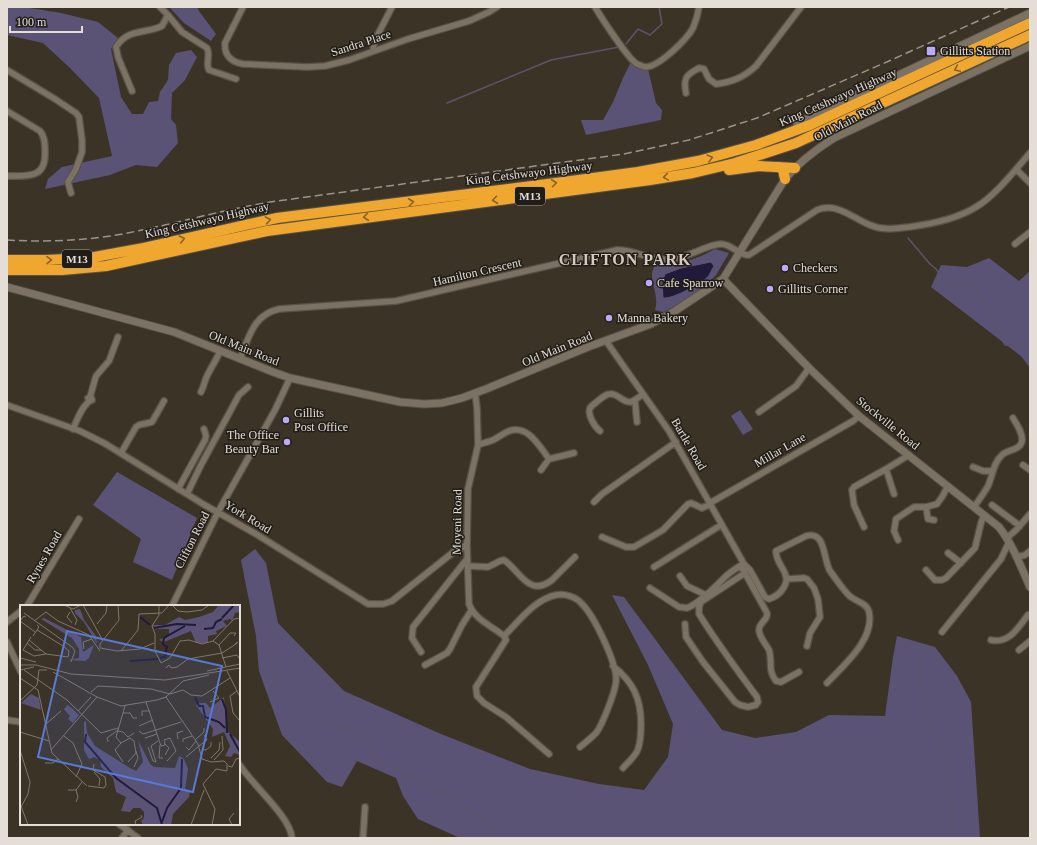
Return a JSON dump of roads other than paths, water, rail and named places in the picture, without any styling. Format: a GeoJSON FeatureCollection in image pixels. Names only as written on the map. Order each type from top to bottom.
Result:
{"type":"FeatureCollection","features":[{"type":"Feature","properties":{"kind":"highway","name":"King Cetshwayo Highway"},"geometry":{"type":"LineString","coordinates":[[8,260],[74,260],[99,257],[277,218],[638,172],[698,161],[756,145],[810,125],[1030,23]]}},
{"type":"Feature","properties":{"kind":"highway","name":"King Cetshwayo Highway"},"geometry":{"type":"LineString","coordinates":[[9,271],[62,270],[106,266],[267,231],[636,182],[693,173],[751,158],[818,134],[1030,34]]}},
{"type":"Feature","properties":{"kind":"highway"},"geometry":{"type":"LineString","coordinates":[[756,145],[797,123]]}},
{"type":"Feature","properties":{"kind":"highway"},"geometry":{"type":"LineString","coordinates":[[693,173],[759,166],[795,168]]}},
{"type":"Feature","properties":{"kind":"highway"},"geometry":{"type":"LineString","coordinates":[[779,167],[783,170],[785,179]]}},
{"type":"Feature","properties":{"kind":"street"},"geometry":{"type":"LineString","coordinates":[[160,7],[182,32],[207,48],[209,52],[207,66],[209,70],[236,79]]}},
{"type":"Feature","properties":{"kind":"street","name":"Sandra Place"},"geometry":{"type":"LineString","coordinates":[[243,7],[225,43],[225,49],[228,56],[236,63],[317,67],[338,63],[469,20],[490,12],[497,7]]}},
{"type":"Feature","properties":{"kind":"street"},"geometry":{"type":"LineString","coordinates":[[373,51],[374,42],[392,7]]}},
{"type":"Feature","properties":{"kind":"street"},"geometry":{"type":"LineString","coordinates":[[595,7],[633,61],[646,66],[660,60],[688,35],[693,27],[699,7]]}},
{"type":"Feature","properties":{"kind":"street"},"geometry":{"type":"LineString","coordinates":[[686,93],[684,83],[686,77],[699,68],[704,69],[712,82],[716,84],[740,78],[749,73],[801,7]]}},
{"type":"Feature","properties":{"kind":"street"},"geometry":{"type":"LineString","coordinates":[[797,123],[828,107],[919,66],[1030,13]]}},
{"type":"Feature","properties":{"kind":"street"},"geometry":{"type":"LineString","coordinates":[[132,90],[118,57],[116,47],[126,37],[162,26],[168,15]]}},
{"type":"Feature","properties":{"kind":"street","name":"Old Main Road"},"geometry":{"type":"LineString","coordinates":[[7,287],[174,332],[290,378],[412,404],[442,403],[475,393],[665,317],[723,279],[785,179],[811,153],[834,138],[1030,46]]}},
{"type":"Feature","properties":{"kind":"street"},"geometry":{"type":"LineString","coordinates":[[7,70],[55,99],[76,113],[79,117],[82,152],[76,170],[68,182],[71,193]]}},
{"type":"Feature","properties":{"kind":"street"},"geometry":{"type":"LineString","coordinates":[[7,111],[40,131],[43,135],[45,159],[42,169],[32,176],[7,176]]}},
{"type":"Feature","properties":{"kind":"street"},"geometry":{"type":"LineString","coordinates":[[740,253],[745,255],[752,254],[816,210],[830,207],[838,209],[869,225],[882,229],[920,225],[948,219],[979,205],[1016,169],[1030,153]]}},
{"type":"Feature","properties":{"kind":"street"},"geometry":{"type":"LineString","coordinates":[[1016,169],[1030,183]]}},
{"type":"Feature","properties":{"kind":"street"},"geometry":{"type":"LineString","coordinates":[[1015,244],[1030,232]]}},
{"type":"Feature","properties":{"kind":"street","name":"Hamilton Crescent"},"geometry":{"type":"LineString","coordinates":[[240,359],[257,321],[265,314],[279,309],[396,301],[617,250],[628,251],[651,259],[659,260],[688,256],[722,244],[740,253]]}},
{"type":"Feature","properties":{"kind":"street","name":"Stockville Road"},"geometry":{"type":"LineString","coordinates":[[723,279],[809,368],[860,416],[998,527],[1008,540],[1030,587]]}},
{"type":"Feature","properties":{"kind":"street"},"geometry":{"type":"LineString","coordinates":[[73,429],[82,410],[90,399],[96,376],[109,360],[118,337]]}},
{"type":"Feature","properties":{"kind":"street","name":"Bartle Road"},"geometry":{"type":"LineString","coordinates":[[606,341],[676,442],[742,565]]}},
{"type":"Feature","properties":{"kind":"street"},"geometry":{"type":"LineString","coordinates":[[201,392],[205,385],[207,374],[217,360],[220,351]]}},
{"type":"Feature","properties":{"kind":"street"},"geometry":{"type":"LineString","coordinates":[[759,412],[796,386],[809,368]]}},
{"type":"Feature","properties":{"kind":"street","name":"Clifton Road"},"geometry":{"type":"LineString","coordinates":[[172,605],[218,512],[275,410],[290,378]]}},
{"type":"Feature","properties":{"kind":"street"},"geometry":{"type":"LineString","coordinates":[[187,494],[239,395],[248,387]]}},
{"type":"Feature","properties":{"kind":"street","name":"Moyeni Road"},"geometry":{"type":"LineString","coordinates":[[471,611],[469,604],[467,559],[468,489],[478,445],[478,408],[475,393]]}},
{"type":"Feature","properties":{"kind":"street"},"geometry":{"type":"LineString","coordinates":[[600,431],[595,425],[590,412],[595,403],[604,396],[611,394],[624,401],[635,401],[643,394]]}},
{"type":"Feature","properties":{"kind":"street"},"geometry":{"type":"LineString","coordinates":[[121,453],[135,428],[139,425],[152,422],[164,401]]}},
{"type":"Feature","properties":{"kind":"street"},"geometry":{"type":"LineString","coordinates":[[635,401],[637,422]]}},
{"type":"Feature","properties":{"kind":"street","name":"York Road"},"geometry":{"type":"LineString","coordinates":[[7,405],[73,429],[104,443],[371,605],[383,604],[392,600],[457,549],[467,545]]}},
{"type":"Feature","properties":{"kind":"street","name":"Millar Lane"},"geometry":{"type":"LineString","coordinates":[[710,504],[860,416]]}},
{"type":"Feature","properties":{"kind":"street"},"geometry":{"type":"LineString","coordinates":[[974,507],[987,487],[992,471],[1003,454],[1018,447],[1021,443],[1022,434],[1013,418]]}},
{"type":"Feature","properties":{"kind":"street"},"geometry":{"type":"LineString","coordinates":[[178,488],[205,440],[206,436],[204,429]]}},
{"type":"Feature","properties":{"kind":"street"},"geometry":{"type":"LineString","coordinates":[[478,445],[489,442],[510,430],[519,429],[526,432],[534,439],[549,459]]}},
{"type":"Feature","properties":{"kind":"street"},"geometry":{"type":"LineString","coordinates":[[594,502],[602,494],[676,442]]}},
{"type":"Feature","properties":{"kind":"street"},"geometry":{"type":"LineString","coordinates":[[541,470],[549,459],[574,453]]}},
{"type":"Feature","properties":{"kind":"street"},"geometry":{"type":"LineString","coordinates":[[864,527],[854,505],[852,490],[854,487],[909,455]]}},
{"type":"Feature","properties":{"kind":"street"},"geometry":{"type":"LineString","coordinates":[[1023,465],[1030,470]]}},
{"type":"Feature","properties":{"kind":"street"},"geometry":{"type":"LineString","coordinates":[[973,467],[983,472],[992,471]]}},
{"type":"Feature","properties":{"kind":"street"},"geometry":{"type":"LineString","coordinates":[[886,469],[894,494]]}},
{"type":"Feature","properties":{"kind":"street"},"geometry":{"type":"LineString","coordinates":[[898,540],[894,534],[896,519],[914,507],[926,507],[939,502],[948,486]]}},
{"type":"Feature","properties":{"kind":"street"},"geometry":{"type":"LineString","coordinates":[[602,537],[626,548],[632,548],[663,530],[688,504],[702,508],[710,504]]}},
{"type":"Feature","properties":{"kind":"street"},"geometry":{"type":"LineString","coordinates":[[992,505],[1020,526]]}},
{"type":"Feature","properties":{"kind":"street"},"geometry":{"type":"LineString","coordinates":[[926,507],[928,518],[934,520]]}},
{"type":"Feature","properties":{"kind":"street"},"geometry":{"type":"LineString","coordinates":[[942,632],[1001,559],[1008,540],[1030,514]]}},
{"type":"Feature","properties":{"kind":"street"},"geometry":{"type":"LineString","coordinates":[[926,570],[936,580],[946,578],[976,545],[984,515]]}},
{"type":"Feature","properties":{"kind":"street","name":"Rynes Road"},"geometry":{"type":"LineString","coordinates":[[28,605],[79,519]]}},
{"type":"Feature","properties":{"kind":"street"},"geometry":{"type":"LineString","coordinates":[[654,567],[721,525]]}},
{"type":"Feature","properties":{"kind":"street"},"geometry":{"type":"LineString","coordinates":[[742,565],[748,567],[764,596],[768,599],[772,598],[781,592],[787,579],[776,557],[776,551],[806,536],[815,536],[820,541],[832,574],[848,596],[865,605],[869,611],[866,637],[851,657],[827,683]]}},
{"type":"Feature","properties":{"kind":"street"},"geometry":{"type":"LineString","coordinates":[[948,553],[961,563]]}},
{"type":"Feature","properties":{"kind":"street"},"geometry":{"type":"LineString","coordinates":[[1017,557],[1030,553]]}},
{"type":"Feature","properties":{"kind":"street"},"geometry":{"type":"LineString","coordinates":[[468,566],[488,567],[504,560],[526,582],[531,585],[540,585],[548,583],[552,580],[574,557]]}},
{"type":"Feature","properties":{"kind":"street"},"geometry":{"type":"LineString","coordinates":[[421,652],[412,638],[413,627],[467,559]]}},
{"type":"Feature","properties":{"kind":"street"},"geometry":{"type":"LineString","coordinates":[[742,565],[768,614],[759,630],[769,652],[772,675],[776,680],[781,682],[799,672]]}},
{"type":"Feature","properties":{"kind":"street"},"geometry":{"type":"LineString","coordinates":[[650,588],[682,608],[690,607],[720,583],[726,576],[742,565]]}},
{"type":"Feature","properties":{"kind":"street"},"geometry":{"type":"LineString","coordinates":[[685,624],[686,637],[703,662],[735,702],[746,707],[756,705],[758,702],[756,697],[718,643],[699,614],[698,609],[701,602],[745,573]]}},
{"type":"Feature","properties":{"kind":"street"},"geometry":{"type":"LineString","coordinates":[[680,576],[687,586],[706,595]]}},
{"type":"Feature","properties":{"kind":"street"},"geometry":{"type":"LineString","coordinates":[[787,579],[808,579],[814,588],[818,599],[820,617],[810,633],[807,646]]}},
{"type":"Feature","properties":{"kind":"street"},"geometry":{"type":"LineString","coordinates":[[504,636],[529,611],[543,600],[556,594],[567,595],[577,599],[584,606],[607,646],[616,680],[600,726],[596,732],[580,747]]}},
{"type":"Feature","properties":{"kind":"street"},"geometry":{"type":"LineString","coordinates":[[426,665],[450,649],[471,611],[480,620],[504,636],[506,641],[476,687],[478,696],[484,703],[506,718],[549,754]]}},
{"type":"Feature","properties":{"kind":"street"},"geometry":{"type":"LineString","coordinates":[[7,622],[20,612]]}},
{"type":"Feature","properties":{"kind":"street"},"geometry":{"type":"LineString","coordinates":[[991,640],[1002,640],[1012,635],[1029,614]]}},
{"type":"Feature","properties":{"kind":"street"},"geometry":{"type":"LineString","coordinates":[[1019,650],[1030,641]]}},
{"type":"Feature","properties":{"kind":"street"},"geometry":{"type":"LineString","coordinates":[[7,642],[20,670]]}},
{"type":"Feature","properties":{"kind":"street"},"geometry":{"type":"LineString","coordinates":[[613,666],[628,679],[640,706],[641,726],[638,749],[623,768]]}},
{"type":"Feature","properties":{"kind":"street"},"geometry":{"type":"LineString","coordinates":[[7,720],[20,722]]}},
{"type":"Feature","properties":{"kind":"street"},"geometry":{"type":"LineString","coordinates":[[240,765],[253,783],[282,816],[289,826],[292,838]]}},
{"type":"Feature","properties":{"kind":"street"},"geometry":{"type":"LineString","coordinates":[[363,838],[365,807]]}},
{"type":"Feature","properties":{"kind":"street"},"geometry":{"type":"LineString","coordinates":[[120,825],[138,838]]}},
{"type":"Feature","properties":{"kind":"street"},"geometry":{"type":"LineString","coordinates":[[122,838],[128,830]]}},
{"type":"Feature","properties":{"kind":"waterway"},"geometry":{"type":"LineString","coordinates":[[626,44],[638,29],[650,35],[662,24],[659,7]]}},
{"type":"Feature","properties":{"kind":"waterway"},"geometry":{"type":"LineString","coordinates":[[447,103],[551,60],[619,47]]}},
{"type":"Feature","properties":{"kind":"waterway"},"geometry":{"type":"LineString","coordinates":[[908,238],[936,269],[947,284],[973,283],[983,301],[988,315],[1005,345],[1030,347]]}},
{"type":"Feature","properties":{"kind":"waterway"},"geometry":{"type":"LineString","coordinates":[[274,630],[276,682],[315,716],[369,741],[373,760],[395,769],[455,799],[510,838]]}},
{"type":"Feature","properties":{"kind":"waterway"},"geometry":{"type":"LineString","coordinates":[[921,646],[923,709],[931,723],[946,760],[954,832],[952,838]]}},
{"type":"Feature","properties":{"kind":"railway"},"geometry":{"type":"LineString","coordinates":[[7,240],[59,241],[111,236],[270,202],[624,154],[689,140],[757,118],[1009,7]]}},
{"type":"Feature","properties":{"kind":"place","name":"Gillitts Station"},"geometry":{"type":"Point","coordinates":[931,51]}},
{"type":"Feature","properties":{"kind":"place","name":"Checkers"},"geometry":{"type":"Point","coordinates":[785,268]}},
{"type":"Feature","properties":{"kind":"place","name":"Cafe Sparrow"},"geometry":{"type":"Point","coordinates":[649,283]}},
{"type":"Feature","properties":{"kind":"place","name":"Gillitts Corner"},"geometry":{"type":"Point","coordinates":[770,289]}},
{"type":"Feature","properties":{"kind":"place","name":"Manna Bakery"},"geometry":{"type":"Point","coordinates":[609,318]}},
{"type":"Feature","properties":{"kind":"place","name":"Gillits Post Office"},"geometry":{"type":"Point","coordinates":[286,420]}},
{"type":"Feature","properties":{"kind":"place","name":"The Office Beauty Bar"},"geometry":{"type":"Point","coordinates":[287,442]}},
{"type":"Feature","properties":{"kind":"district","name":"CLIFTON PARK"},"geometry":{"type":"Point","coordinates":[625,259]}}]}
